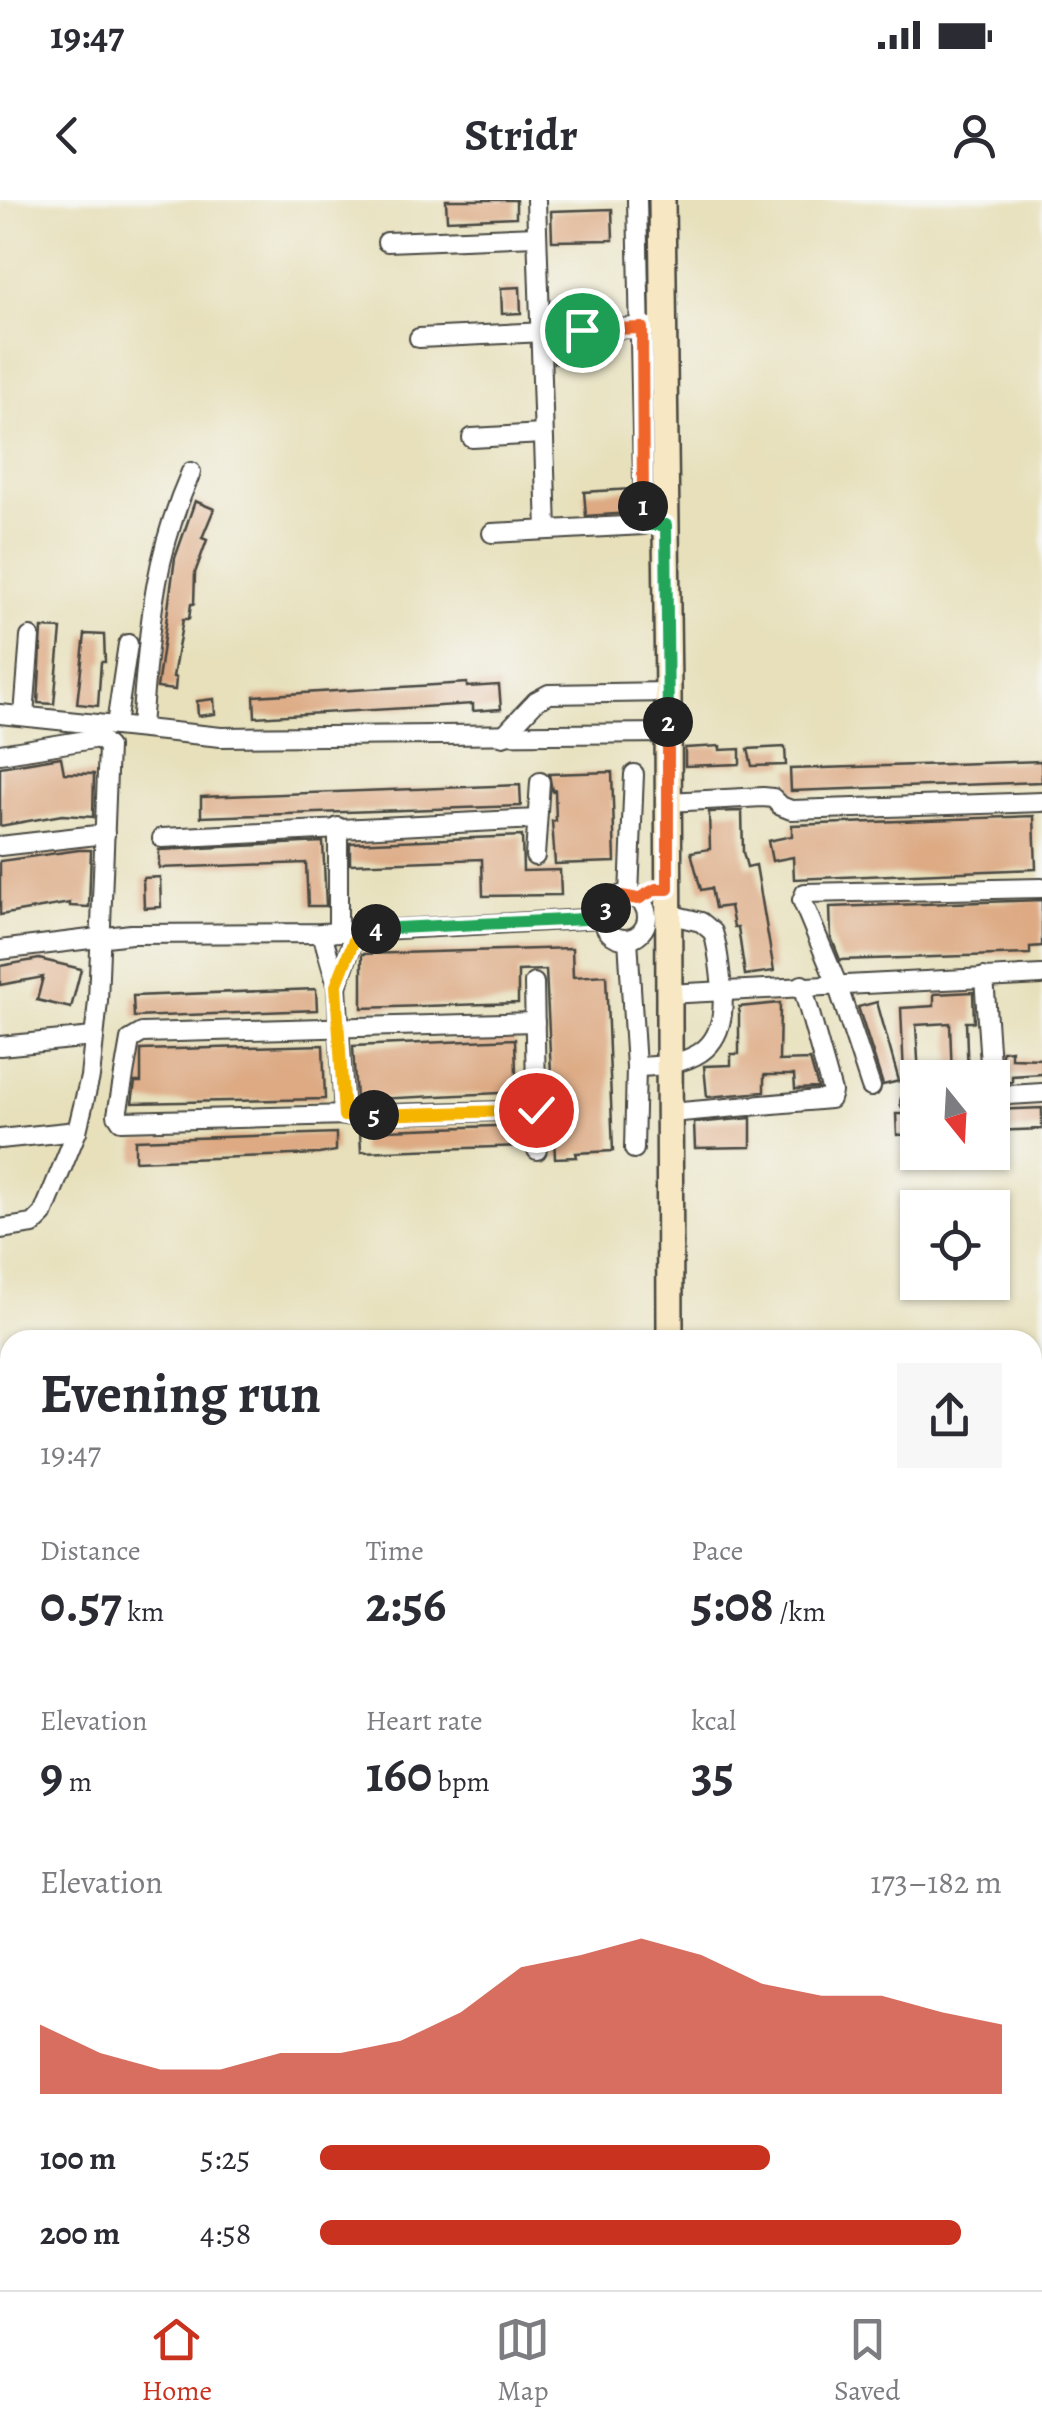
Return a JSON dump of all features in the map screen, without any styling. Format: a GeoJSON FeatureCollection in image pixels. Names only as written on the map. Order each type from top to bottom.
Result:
{"type":"FeatureCollection","features":[{"type":"Feature","properties":{"kind":"street"},"geometry":{"type":"LineString","coordinates":[[536,200],[547,530]]}},
{"type":"Feature","properties":{"kind":"street"},"geometry":{"type":"LineString","coordinates":[[637,200],[653,327]]}},
{"type":"Feature","properties":{"kind":"street"},"geometry":{"type":"LineString","coordinates":[[662,200],[653,327],[655,525],[668,692],[670,1330]]}},
{"type":"Feature","properties":{"kind":"street"},"geometry":{"type":"LineString","coordinates":[[387,242],[537,236]]}},
{"type":"Feature","properties":{"kind":"street"},"geometry":{"type":"LineString","coordinates":[[419,338],[653,327]]}},
{"type":"Feature","properties":{"kind":"street"},"geometry":{"type":"LineString","coordinates":[[472,438],[544,434]]}},
{"type":"Feature","properties":{"kind":"street"},"geometry":{"type":"LineString","coordinates":[[141,726],[150,611],[163,542],[191,472]]}},
{"type":"Feature","properties":{"kind":"street"},"geometry":{"type":"LineString","coordinates":[[492,534],[655,525]]}},
{"type":"Feature","properties":{"kind":"street"},"geometry":{"type":"LineString","coordinates":[[24,716],[30,638]]}},
{"type":"Feature","properties":{"kind":"street"},"geometry":{"type":"LineString","coordinates":[[116,724],[128,644]]}},
{"type":"Feature","properties":{"kind":"street"},"geometry":{"type":"LineString","coordinates":[[503,736],[536,701],[549,694],[668,692]]}},
{"type":"Feature","properties":{"kind":"street"},"geometry":{"type":"LineString","coordinates":[[0,713],[221,737],[668,733]]}},
{"type":"Feature","properties":{"kind":"street"},"geometry":{"type":"LineString","coordinates":[[0,754],[100,738],[108,746],[105,834],[115,935],[93,1037],[85,1106],[77,1131],[44,1214],[33,1224],[0,1230]]}},
{"type":"Feature","properties":{"kind":"street"},"geometry":{"type":"LineString","coordinates":[[634,774],[634,897]]}},
{"type":"Feature","properties":{"kind":"street"},"geometry":{"type":"LineString","coordinates":[[536,856],[540,782]]}},
{"type":"Feature","properties":{"kind":"street"},"geometry":{"type":"LineString","coordinates":[[668,802],[763,796],[774,798],[780,806],[791,810],[1042,802]]}},
{"type":"Feature","properties":{"kind":"street"},"geometry":{"type":"LineString","coordinates":[[162,838],[537,818]]}},
{"type":"Feature","properties":{"kind":"street"},"geometry":{"type":"LineString","coordinates":[[338,827],[336,986],[344,1116]]}},
{"type":"Feature","properties":{"kind":"street"},"geometry":{"type":"LineString","coordinates":[[0,846],[105,834]]}},
{"type":"Feature","properties":{"kind":"street"},"geometry":{"type":"LineString","coordinates":[[670,1113],[832,1098],[804,893],[1042,888]]}},
{"type":"Feature","properties":{"kind":"street"},"geometry":{"type":"LineString","coordinates":[[636,1067],[669,1066],[714,1041],[721,1027],[723,992],[713,932],[668,902],[656,889],[634,897],[622,896],[608,904],[604,918],[611,934],[634,937],[667,949]]}},
{"type":"Feature","properties":{"kind":"street"},"geometry":{"type":"LineString","coordinates":[[634,897],[645,906],[648,916],[634,937],[634,1150]]}},
{"type":"Feature","properties":{"kind":"street"},"geometry":{"type":"LineString","coordinates":[[0,950],[115,935],[339,932],[604,918]]}},
{"type":"Feature","properties":{"kind":"street"},"geometry":{"type":"LineString","coordinates":[[336,986],[339,932]]}},
{"type":"Feature","properties":{"kind":"street"},"geometry":{"type":"LineString","coordinates":[[668,994],[1042,975]]}},
{"type":"Feature","properties":{"kind":"street"},"geometry":{"type":"LineString","coordinates":[[984,978],[990,1060]]}},
{"type":"Feature","properties":{"kind":"street"},"geometry":{"type":"LineString","coordinates":[[534,983],[537,1150]]}},
{"type":"Feature","properties":{"kind":"street"},"geometry":{"type":"LineString","coordinates":[[818,984],[871,1087]]}},
{"type":"Feature","properties":{"kind":"street"},"geometry":{"type":"LineString","coordinates":[[535,1022],[134,1035],[117,1115],[121,1121],[536,1110]]}},
{"type":"Feature","properties":{"kind":"street"},"geometry":{"type":"LineString","coordinates":[[0,1046],[93,1037]]}},
{"type":"Feature","properties":{"kind":"street"},"geometry":{"type":"LineString","coordinates":[[1010,1094],[1042,1093]]}},
{"type":"Feature","properties":{"kind":"street"},"geometry":{"type":"LineString","coordinates":[[0,1139],[77,1131]]}},
{"type":"Feature","properties":{"kind":"building"},"geometry":{"type":"Polygon","coordinates":[[[446,200],[516,200],[516,217],[447,220],[446,200]]]}},
{"type":"Feature","properties":{"kind":"building"},"geometry":{"type":"Polygon","coordinates":[[[612,209],[613,240],[552,241],[551,211],[612,209]]]}},
{"type":"Feature","properties":{"kind":"building"},"geometry":{"type":"Polygon","coordinates":[[[520,287],[521,313],[502,314],[501,288],[520,287]]]}},
{"type":"Feature","properties":{"kind":"building"},"geometry":{"type":"Polygon","coordinates":[[[600,342],[601,361],[554,363],[553,344],[600,342]]]}},
{"type":"Feature","properties":{"kind":"building"},"geometry":{"type":"Polygon","coordinates":[[[631,489],[631,513],[586,516],[584,492],[631,489]]]}},
{"type":"Feature","properties":{"kind":"building"},"geometry":{"type":"Polygon","coordinates":[[[195,501],[214,509],[202,538],[207,540],[195,573],[194,604],[189,619],[183,619],[173,677],[175,690],[157,688],[175,558],[195,501]]]}},
{"type":"Feature","properties":{"kind":"building"},"geometry":{"type":"Polygon","coordinates":[[[42,628],[61,629],[54,704],[38,703],[42,628]]]}},
{"type":"Feature","properties":{"kind":"building"},"geometry":{"type":"Polygon","coordinates":[[[85,634],[104,635],[105,662],[101,662],[98,706],[77,704],[85,634]]]}},
{"type":"Feature","properties":{"kind":"building"},"geometry":{"type":"Polygon","coordinates":[[[467,683],[467,687],[499,685],[501,709],[473,711],[473,704],[255,717],[254,696],[467,683]]]}},
{"type":"Feature","properties":{"kind":"building"},"geometry":{"type":"Polygon","coordinates":[[[214,699],[215,714],[198,716],[197,701],[214,699]]]}},
{"type":"Feature","properties":{"kind":"building"},"geometry":{"type":"Polygon","coordinates":[[[720,746],[720,750],[740,749],[740,764],[685,766],[685,748],[720,746]]]}},
{"type":"Feature","properties":{"kind":"building"},"geometry":{"type":"Polygon","coordinates":[[[785,747],[786,765],[752,766],[748,749],[785,747]]]}},
{"type":"Feature","properties":{"kind":"building"},"geometry":{"type":"Polygon","coordinates":[[[61,757],[64,773],[94,774],[93,817],[62,815],[0,826],[0,767],[61,757]]]}},
{"type":"Feature","properties":{"kind":"building"},"geometry":{"type":"Polygon","coordinates":[[[1041,761],[1042,782],[791,791],[790,769],[1041,761]]]}},
{"type":"Feature","properties":{"kind":"building"},"geometry":{"type":"Polygon","coordinates":[[[612,772],[615,862],[555,864],[555,790],[552,791],[549,774],[612,772]]]}},
{"type":"Feature","properties":{"kind":"building"},"geometry":{"type":"Polygon","coordinates":[[[520,785],[521,806],[201,817],[201,797],[520,785]]]}},
{"type":"Feature","properties":{"kind":"building"},"geometry":{"type":"Polygon","coordinates":[[[742,811],[743,852],[747,867],[756,865],[774,971],[745,975],[738,927],[734,927],[730,906],[715,908],[711,888],[701,890],[691,852],[710,849],[709,812],[742,811]]]}},
{"type":"Feature","properties":{"kind":"building"},"geometry":{"type":"Polygon","coordinates":[[[1034,816],[1036,869],[794,879],[793,857],[772,861],[768,841],[792,836],[792,825],[1034,816]]]}},
{"type":"Feature","properties":{"kind":"building"},"geometry":{"type":"Polygon","coordinates":[[[522,836],[523,871],[560,870],[561,895],[483,896],[482,859],[350,864],[350,843],[522,836]]]}},
{"type":"Feature","properties":{"kind":"building"},"geometry":{"type":"Polygon","coordinates":[[[323,842],[326,906],[308,906],[306,863],[159,868],[159,850],[323,842]]]}},
{"type":"Feature","properties":{"kind":"building"},"geometry":{"type":"Polygon","coordinates":[[[91,850],[89,907],[70,903],[0,915],[0,861],[91,850]]]}},
{"type":"Feature","properties":{"kind":"building"},"geometry":{"type":"Polygon","coordinates":[[[160,877],[161,907],[144,908],[143,878],[160,877]]]}},
{"type":"Feature","properties":{"kind":"building"},"geometry":{"type":"Polygon","coordinates":[[[1042,900],[1042,946],[1030,947],[1030,954],[840,960],[831,937],[830,907],[1042,900]]]}},
{"type":"Feature","properties":{"kind":"building"},"geometry":{"type":"Polygon","coordinates":[[[572,948],[573,977],[606,975],[613,1151],[555,1158],[546,970],[518,971],[518,1003],[362,1008],[362,954],[572,948]]]}},
{"type":"Feature","properties":{"kind":"building"},"geometry":{"type":"Polygon","coordinates":[[[39,959],[81,969],[71,1008],[37,1000],[43,977],[0,985],[0,966],[39,959]]]}},
{"type":"Feature","properties":{"kind":"building"},"geometry":{"type":"Polygon","coordinates":[[[316,989],[317,1010],[134,1017],[133,996],[316,989]]]}},
{"type":"Feature","properties":{"kind":"building"},"geometry":{"type":"Polygon","coordinates":[[[973,992],[974,1022],[966,1022],[967,1060],[951,1060],[950,1023],[916,1025],[918,1060],[903,1060],[901,1008],[934,1006],[934,994],[973,992]]]}},
{"type":"Feature","properties":{"kind":"building"},"geometry":{"type":"Polygon","coordinates":[[[877,1002],[899,1081],[883,1085],[858,1007],[877,1002]]]}},
{"type":"Feature","properties":{"kind":"building"},"geometry":{"type":"Polygon","coordinates":[[[780,1003],[779,1061],[810,1060],[818,1088],[795,1089],[794,1075],[764,1075],[764,1092],[707,1097],[704,1066],[731,1065],[731,1054],[739,1054],[739,1007],[780,1003]]]}},
{"type":"Feature","properties":{"kind":"building"},"geometry":{"type":"Polygon","coordinates":[[[515,1039],[521,1092],[356,1100],[353,1046],[515,1039]]]}},
{"type":"Feature","properties":{"kind":"building"},"geometry":{"type":"Polygon","coordinates":[[[323,1045],[325,1099],[132,1103],[135,1082],[141,1082],[141,1050],[323,1045]]]}},
{"type":"Feature","properties":{"kind":"building"},"geometry":{"type":"Polygon","coordinates":[[[1011,1050],[1011,1058],[1042,1059],[1042,1074],[1012,1076],[1010,1082],[1010,1060],[1002,1060],[1002,1051],[1011,1050]]]}},
{"type":"Feature","properties":{"kind":"building"},"geometry":{"type":"Polygon","coordinates":[[[1042,1108],[1042,1129],[1010,1130],[1010,1109],[1042,1108]]]}},
{"type":"Feature","properties":{"kind":"building"},"geometry":{"type":"Polygon","coordinates":[[[896,1114],[900,1114],[900,1135],[896,1114]]]}},
{"type":"Feature","properties":{"kind":"building"},"geometry":{"type":"Polygon","coordinates":[[[751,1118],[751,1147],[695,1148],[694,1123],[751,1118]]]}},
{"type":"Feature","properties":{"kind":"building"},"geometry":{"type":"Polygon","coordinates":[[[524,1125],[524,1146],[361,1152],[360,1131],[524,1125]]]}},
{"type":"Feature","properties":{"kind":"building"},"geometry":{"type":"Polygon","coordinates":[[[336,1133],[336,1151],[319,1154],[135,1161],[135,1140],[336,1133]]]}},
{"type":"Feature","properties":{"kind":"route"},"geometry":{"type":"LineString","coordinates":[[536,1110],[344,1116],[336,986],[358,930],[604,918],[604,910],[614,898],[638,899],[650,890],[668,889],[666,525],[644,525],[642,328],[582,330]]}}]}
